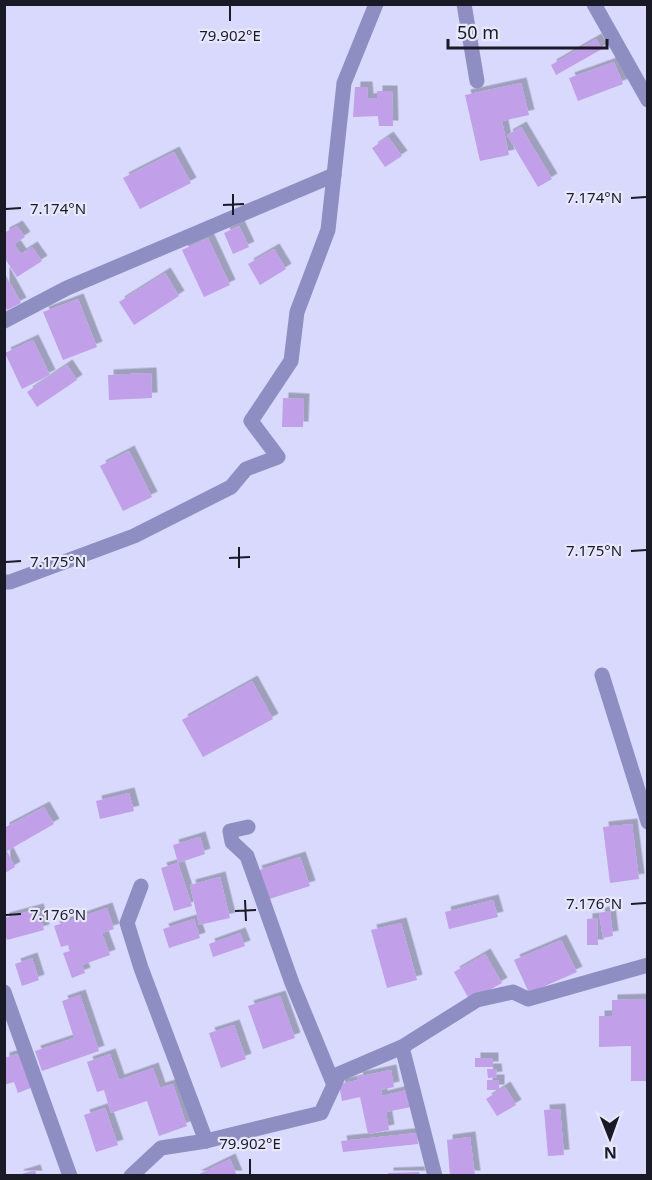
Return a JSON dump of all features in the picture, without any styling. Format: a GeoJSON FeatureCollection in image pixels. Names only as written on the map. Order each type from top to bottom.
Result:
{"type":"FeatureCollection","features":[{"type":"Feature","properties":{"kind":"street"},"geometry":{"type":"LineString","coordinates":[[4,582],[10,582],[134,536],[231,487],[246,469],[278,457],[251,421],[291,361],[297,312],[328,230],[344,83],[376,4]]}},
{"type":"Feature","properties":{"kind":"street"},"geometry":{"type":"LineString","coordinates":[[464,4],[477,81]]}},
{"type":"Feature","properties":{"kind":"street"},"geometry":{"type":"LineString","coordinates":[[594,4],[648,100]]}},
{"type":"Feature","properties":{"kind":"street"},"geometry":{"type":"LineString","coordinates":[[4,321],[67,288],[334,175]]}},
{"type":"Feature","properties":{"kind":"street"},"geometry":{"type":"LineString","coordinates":[[602,675],[648,822]]}},
{"type":"Feature","properties":{"kind":"street"},"geometry":{"type":"LineString","coordinates":[[248,827],[230,831],[232,842],[247,856],[292,983],[334,1085]]}},
{"type":"Feature","properties":{"kind":"street"},"geometry":{"type":"LineString","coordinates":[[141,886],[128,923],[141,968],[206,1141]]}},
{"type":"Feature","properties":{"kind":"street"},"geometry":{"type":"LineString","coordinates":[[130,1176],[161,1148],[206,1141],[321,1113],[339,1074],[402,1047],[477,1000],[513,992],[528,999],[648,964]]}},
{"type":"Feature","properties":{"kind":"street"},"geometry":{"type":"LineString","coordinates":[[4,993],[70,1176]]}},
{"type":"Feature","properties":{"kind":"street"},"geometry":{"type":"LineString","coordinates":[[402,1047],[435,1176]]}},
{"type":"Feature","properties":{"kind":"building"},"geometry":{"type":"Polygon","coordinates":[[[596,39],[602,49],[556,75],[551,65],[596,39]]]}},
{"type":"Feature","properties":{"kind":"building"},"geometry":{"type":"Polygon","coordinates":[[[614,62],[623,84],[578,101],[569,78],[614,62]]]}},
{"type":"Feature","properties":{"kind":"building"},"geometry":{"type":"Polygon","coordinates":[[[521,83],[529,115],[502,121],[509,155],[480,161],[465,95],[521,83]]]}},
{"type":"Feature","properties":{"kind":"building"},"geometry":{"type":"Polygon","coordinates":[[[355,87],[367,87],[368,99],[377,98],[377,91],[392,91],[393,126],[379,126],[378,116],[353,117],[355,87]]]}},
{"type":"Feature","properties":{"kind":"building"},"geometry":{"type":"Polygon","coordinates":[[[521,127],[552,179],[538,187],[507,135],[521,127]]]}},
{"type":"Feature","properties":{"kind":"building"},"geometry":{"type":"Polygon","coordinates":[[[388,137],[402,156],[385,167],[372,148],[388,137]]]}},
{"type":"Feature","properties":{"kind":"building"},"geometry":{"type":"Polygon","coordinates":[[[174,152],[191,183],[140,209],[123,178],[174,152]]]}},
{"type":"Feature","properties":{"kind":"building"},"geometry":{"type":"Polygon","coordinates":[[[17,226],[25,237],[14,244],[21,254],[32,247],[42,261],[17,277],[4,257],[4,233],[17,226]]]}},
{"type":"Feature","properties":{"kind":"building"},"geometry":{"type":"Polygon","coordinates":[[[239,226],[249,247],[233,254],[224,233],[239,226]]]}},
{"type":"Feature","properties":{"kind":"building"},"geometry":{"type":"Polygon","coordinates":[[[208,238],[230,285],[204,297],[182,250],[208,238]]]}},
{"type":"Feature","properties":{"kind":"building"},"geometry":{"type":"Polygon","coordinates":[[[274,249],[286,269],[260,285],[248,264],[274,249]]]}},
{"type":"Feature","properties":{"kind":"building"},"geometry":{"type":"Polygon","coordinates":[[[4,272],[21,303],[7,310],[4,304],[4,272]]]}},
{"type":"Feature","properties":{"kind":"building"},"geometry":{"type":"Polygon","coordinates":[[[165,273],[179,296],[134,325],[119,302],[165,273]]]}},
{"type":"Feature","properties":{"kind":"building"},"geometry":{"type":"Polygon","coordinates":[[[78,299],[97,347],[63,360],[43,312],[78,299]]]}},
{"type":"Feature","properties":{"kind":"building"},"geometry":{"type":"Polygon","coordinates":[[[33,340],[50,375],[22,389],[5,353],[33,340]]]}},
{"type":"Feature","properties":{"kind":"building"},"geometry":{"type":"Polygon","coordinates":[[[67,365],[77,380],[37,407],[27,392],[67,365]]]}},
{"type":"Feature","properties":{"kind":"building"},"geometry":{"type":"Polygon","coordinates":[[[151,373],[152,398],[109,400],[108,375],[151,373]]]}},
{"type":"Feature","properties":{"kind":"building"},"geometry":{"type":"Polygon","coordinates":[[[283,398],[304,399],[303,427],[282,427],[283,398]]]}},
{"type":"Feature","properties":{"kind":"building"},"geometry":{"type":"Polygon","coordinates":[[[129,451],[152,497],[123,511],[100,466],[129,451]]]}},
{"type":"Feature","properties":{"kind":"building"},"geometry":{"type":"Polygon","coordinates":[[[252,681],[273,719],[203,757],[182,720],[252,681]]]}},
{"type":"Feature","properties":{"kind":"building"},"geometry":{"type":"Polygon","coordinates":[[[129,793],[134,811],[100,819],[96,801],[129,793]]]}},
{"type":"Feature","properties":{"kind":"building"},"geometry":{"type":"Polygon","coordinates":[[[44,807],[54,824],[7,851],[15,867],[5,873],[4,828],[44,807]]]}},
{"type":"Feature","properties":{"kind":"building"},"geometry":{"type":"Polygon","coordinates":[[[632,824],[639,879],[610,883],[603,827],[632,824]]]}},
{"type":"Feature","properties":{"kind":"building"},"geometry":{"type":"Polygon","coordinates":[[[200,837],[205,854],[178,863],[173,845],[200,837]]]}},
{"type":"Feature","properties":{"kind":"building"},"geometry":{"type":"Polygon","coordinates":[[[300,857],[310,886],[266,900],[256,871],[300,857]]]}},
{"type":"Feature","properties":{"kind":"building"},"geometry":{"type":"Polygon","coordinates":[[[178,863],[192,906],[174,911],[161,868],[178,863]]]}},
{"type":"Feature","properties":{"kind":"building"},"geometry":{"type":"Polygon","coordinates":[[[220,877],[230,918],[199,925],[190,885],[220,877]]]}},
{"type":"Feature","properties":{"kind":"building"},"geometry":{"type":"Polygon","coordinates":[[[493,900],[498,917],[449,929],[445,912],[493,900]]]}},
{"type":"Feature","properties":{"kind":"building"},"geometry":{"type":"Polygon","coordinates":[[[107,908],[114,929],[102,933],[110,955],[82,965],[85,973],[72,978],[63,953],[70,951],[68,945],[61,947],[54,926],[107,908]]]}},
{"type":"Feature","properties":{"kind":"building"},"geometry":{"type":"Polygon","coordinates":[[[38,909],[44,930],[7,940],[4,918],[38,909]]]}},
{"type":"Feature","properties":{"kind":"building"},"geometry":{"type":"Polygon","coordinates":[[[610,911],[613,936],[603,938],[599,913],[610,911]]]}},
{"type":"Feature","properties":{"kind":"building"},"geometry":{"type":"Polygon","coordinates":[[[597,918],[598,945],[587,945],[587,919],[597,918]]]}},
{"type":"Feature","properties":{"kind":"building"},"geometry":{"type":"Polygon","coordinates":[[[194,919],[200,938],[169,948],[163,929],[194,919]]]}},
{"type":"Feature","properties":{"kind":"building"},"geometry":{"type":"Polygon","coordinates":[[[401,923],[417,980],[387,988],[371,930],[401,923]]]}},
{"type":"Feature","properties":{"kind":"building"},"geometry":{"type":"Polygon","coordinates":[[[240,933],[245,946],[213,957],[209,944],[240,933]]]}},
{"type":"Feature","properties":{"kind":"building"},"geometry":{"type":"Polygon","coordinates":[[[561,940],[577,972],[529,993],[514,960],[561,940]]]}},
{"type":"Feature","properties":{"kind":"building"},"geometry":{"type":"Polygon","coordinates":[[[485,954],[502,983],[470,1001],[454,972],[485,954]]]}},
{"type":"Feature","properties":{"kind":"building"},"geometry":{"type":"Polygon","coordinates":[[[32,958],[39,980],[22,986],[15,964],[32,958]]]}},
{"type":"Feature","properties":{"kind":"building"},"geometry":{"type":"Polygon","coordinates":[[[80,995],[99,1051],[42,1071],[35,1051],[74,1038],[62,1001],[80,995]]]}},
{"type":"Feature","properties":{"kind":"building"},"geometry":{"type":"Polygon","coordinates":[[[280,996],[295,1038],[263,1049],[248,1006],[280,996]]]}},
{"type":"Feature","properties":{"kind":"building"},"geometry":{"type":"Polygon","coordinates":[[[648,999],[648,1081],[631,1081],[631,1046],[599,1047],[599,1016],[612,1016],[612,1000],[648,999]]]}},
{"type":"Feature","properties":{"kind":"building"},"geometry":{"type":"Polygon","coordinates":[[[234,1025],[246,1059],[221,1068],[209,1033],[234,1025]]]}},
{"type":"Feature","properties":{"kind":"building"},"geometry":{"type":"Polygon","coordinates":[[[21,1053],[33,1087],[18,1093],[14,1082],[4,1085],[4,1058],[21,1053]]]}},
{"type":"Feature","properties":{"kind":"building"},"geometry":{"type":"Polygon","coordinates":[[[110,1054],[119,1080],[153,1068],[160,1088],[173,1084],[187,1126],[159,1136],[147,1101],[111,1113],[104,1090],[97,1092],[87,1062],[110,1054]]]}},
{"type":"Feature","properties":{"kind":"building"},"geometry":{"type":"Polygon","coordinates":[[[475,1058],[493,1058],[493,1067],[475,1067],[475,1058]]]}},
{"type":"Feature","properties":{"kind":"building"},"geometry":{"type":"Polygon","coordinates":[[[487,1069],[496,1069],[497,1077],[488,1078],[487,1069]]]}},
{"type":"Feature","properties":{"kind":"building"},"geometry":{"type":"Polygon","coordinates":[[[391,1070],[394,1087],[381,1090],[382,1096],[407,1090],[411,1107],[386,1112],[389,1130],[368,1134],[360,1097],[342,1101],[339,1084],[358,1080],[357,1077],[391,1070]]]}},
{"type":"Feature","properties":{"kind":"building"},"geometry":{"type":"Polygon","coordinates":[[[487,1080],[499,1080],[499,1090],[487,1090],[487,1080]]]}},
{"type":"Feature","properties":{"kind":"building"},"geometry":{"type":"Polygon","coordinates":[[[505,1087],[516,1105],[497,1116],[486,1099],[505,1087]]]}},
{"type":"Feature","properties":{"kind":"building"},"geometry":{"type":"Polygon","coordinates":[[[105,1108],[118,1145],[96,1152],[84,1115],[105,1108]]]}},
{"type":"Feature","properties":{"kind":"building"},"geometry":{"type":"Polygon","coordinates":[[[560,1109],[564,1155],[548,1156],[544,1110],[560,1109]]]}},
{"type":"Feature","properties":{"kind":"building"},"geometry":{"type":"Polygon","coordinates":[[[417,1133],[418,1144],[343,1152],[341,1141],[417,1133]]]}},
{"type":"Feature","properties":{"kind":"building"},"geometry":{"type":"Polygon","coordinates":[[[470,1137],[475,1176],[450,1176],[447,1140],[470,1137]]]}},
{"type":"Feature","properties":{"kind":"building"},"geometry":{"type":"Polygon","coordinates":[[[230,1159],[237,1176],[195,1176],[230,1159]]]}},
{"type":"Feature","properties":{"kind":"building"},"geometry":{"type":"Polygon","coordinates":[[[35,1170],[37,1176],[18,1176],[18,1175],[35,1170]]]}},
{"type":"Feature","properties":{"kind":"building"},"geometry":{"type":"Polygon","coordinates":[[[419,1172],[420,1176],[388,1176],[388,1173],[419,1172]]]}}]}
